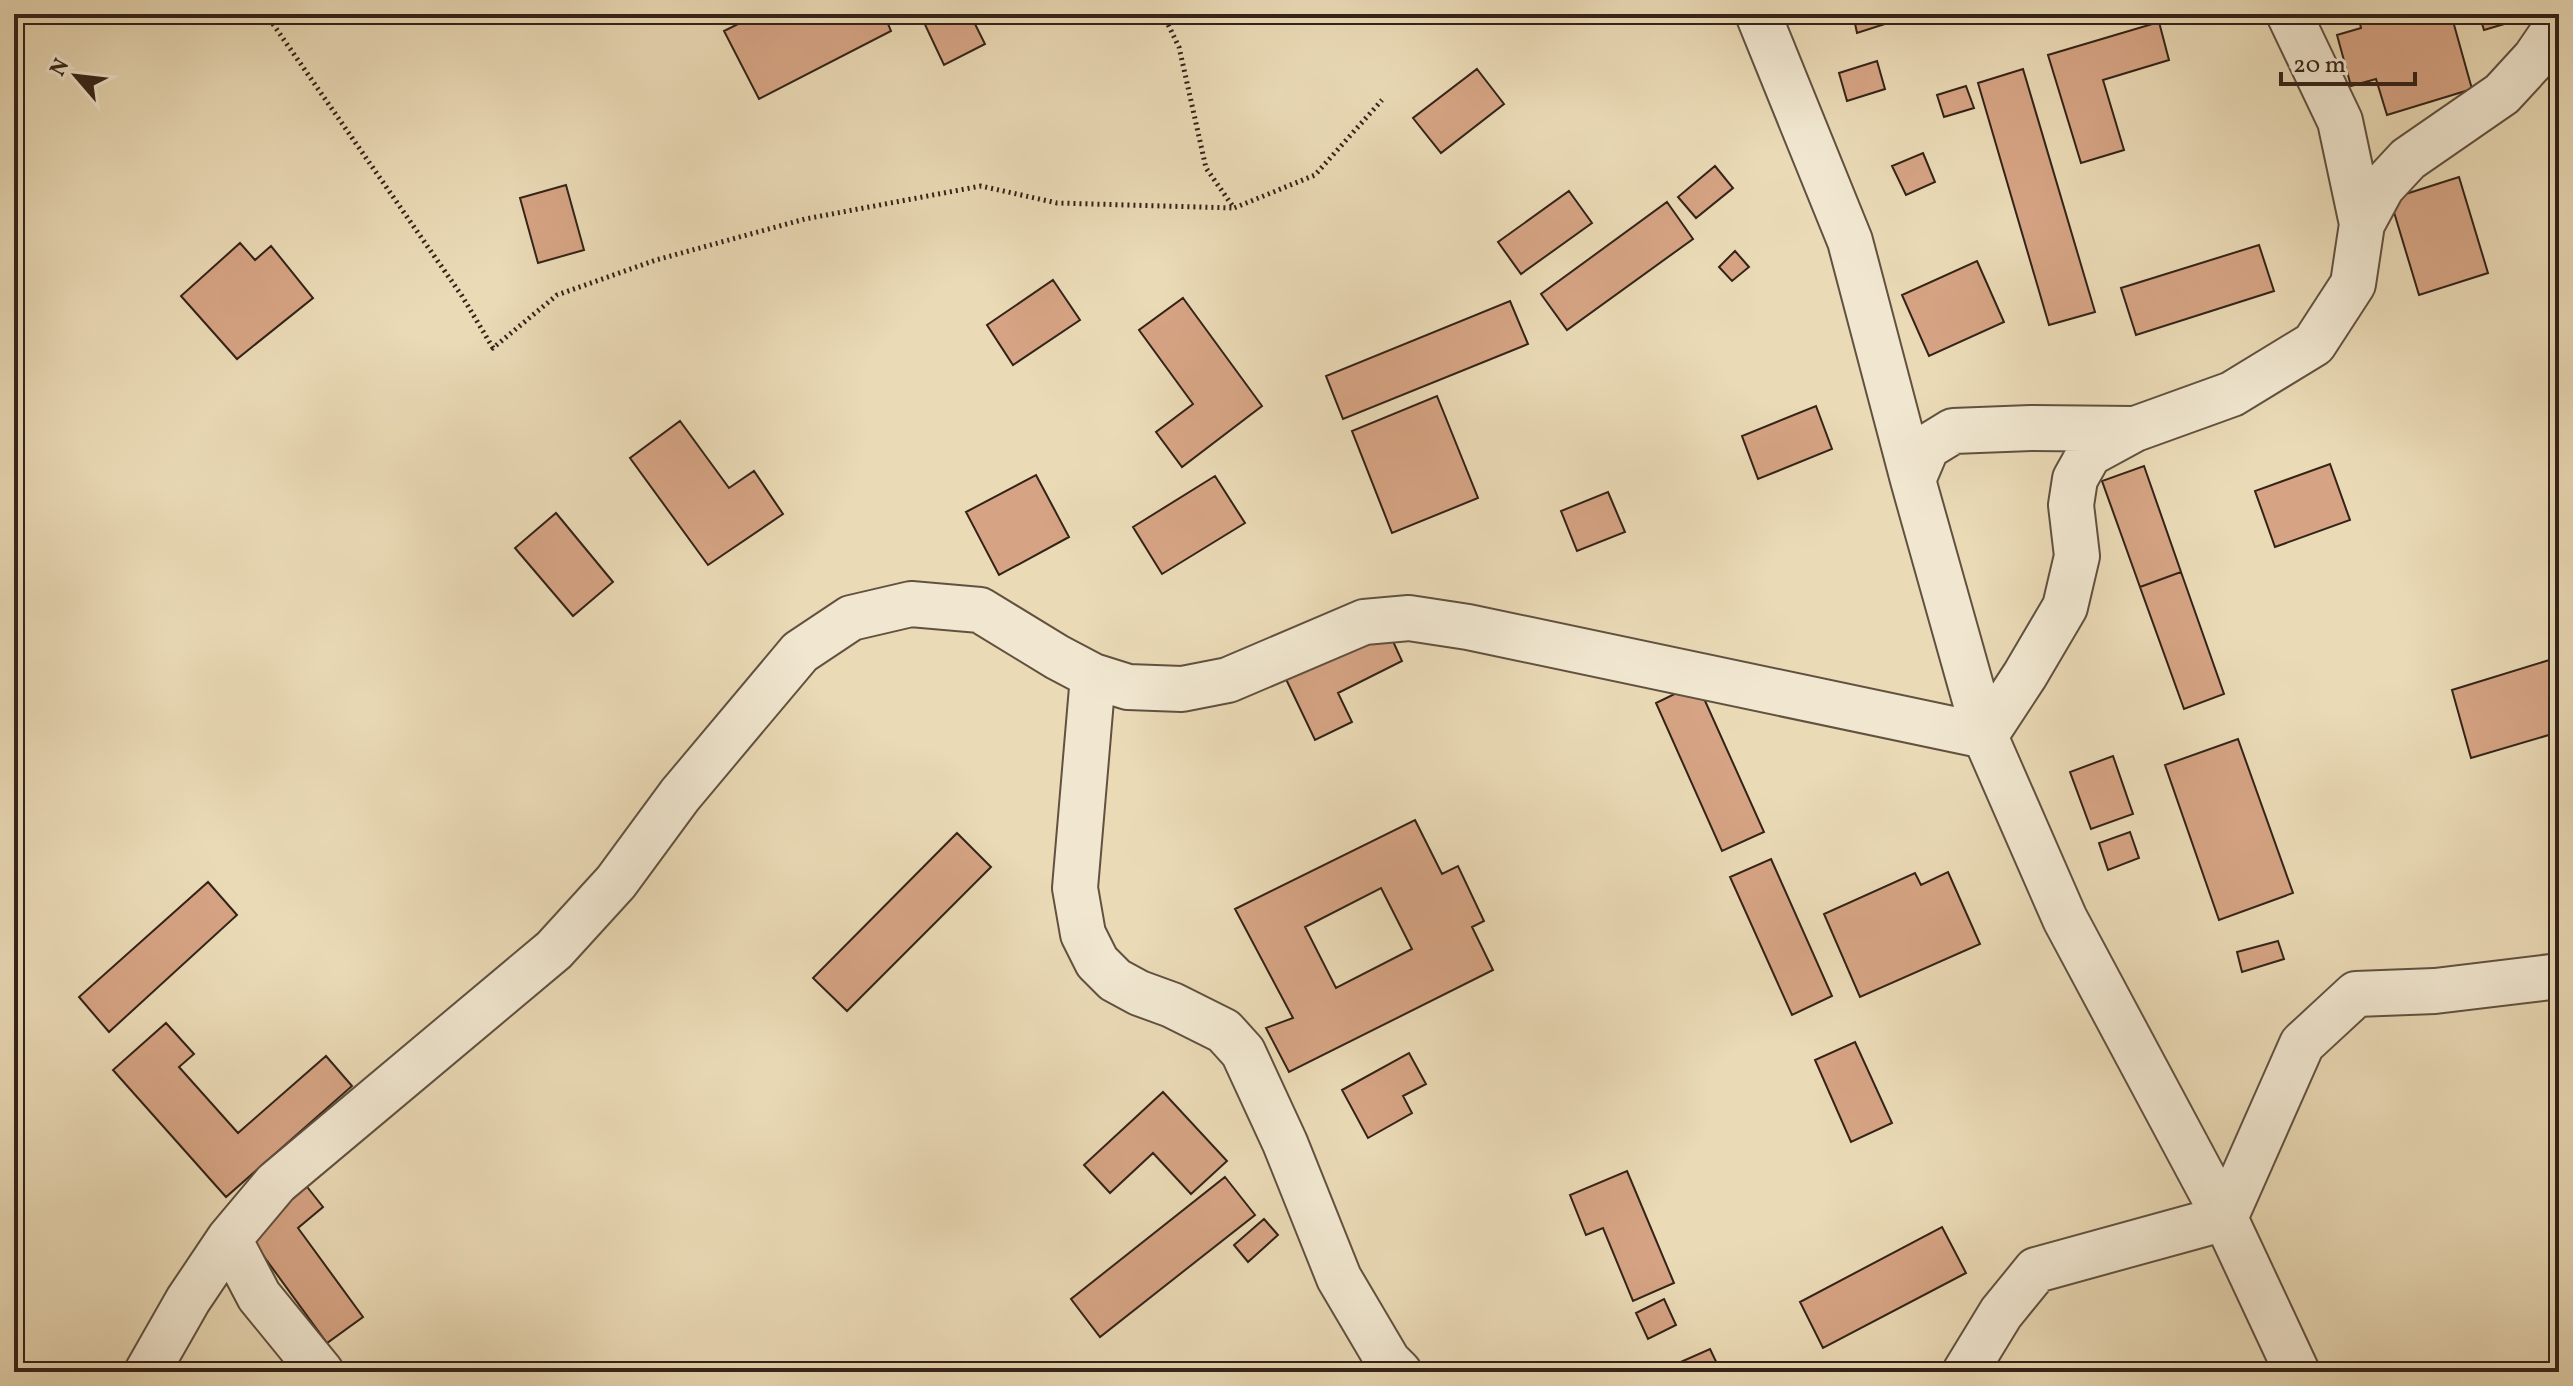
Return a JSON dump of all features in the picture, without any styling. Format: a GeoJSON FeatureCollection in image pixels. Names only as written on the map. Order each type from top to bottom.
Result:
{"type":"FeatureCollection","features":[{"type":"Feature","properties":{"kind":"street"},"geometry":{"type":"LineString","coordinates":[[1758,14],[1850,241],[1985,736],[2065,919],[2225,1218],[2297,1372]]}},
{"type":"Feature","properties":{"kind":"street"},"geometry":{"type":"LineString","coordinates":[[2289,14],[2340,121],[2362,224]]}},
{"type":"Feature","properties":{"kind":"street"},"geometry":{"type":"LineString","coordinates":[[1985,736],[2065,607],[2077,556],[2071,505],[2075,479],[2089,454],[2135,429],[2232,394],[2314,344],[2353,284],[2362,224],[2382,187],[2408,159],[2502,94],[2535,58],[2559,23]]}},
{"type":"Feature","properties":{"kind":"street"},"geometry":{"type":"LineString","coordinates":[[1913,480],[1927,447],[1953,431],[2135,429]]}},
{"type":"Feature","properties":{"kind":"street"},"geometry":{"type":"LineString","coordinates":[[147,1372],[188,1300],[229,1239],[276,1183],[554,950],[616,882],[680,795],[800,652],[851,618],[911,604],[980,610],[1093,676],[1128,687],[1182,689],[1228,680],[1364,622],[1409,618],[1468,627],[1985,736]]}},
{"type":"Feature","properties":{"kind":"street"},"geometry":{"type":"LineString","coordinates":[[1093,676],[1075,888],[1083,934],[1097,962],[1115,980],[1224,1031],[1243,1052],[1285,1143],[1339,1278],[1388,1361],[1399,1372]]}},
{"type":"Feature","properties":{"kind":"street"},"geometry":{"type":"LineString","coordinates":[[2225,1218],[2302,1044],[2356,994],[2435,991],[2559,976]]}},
{"type":"Feature","properties":{"kind":"street"},"geometry":{"type":"LineString","coordinates":[[1965,1372],[2001,1313],[2036,1270],[2225,1218]]}},
{"type":"Feature","properties":{"kind":"street"},"geometry":{"type":"LineString","coordinates":[[229,1239],[259,1296],[321,1372]]}},
{"type":"Feature","properties":{"kind":"path"},"geometry":{"type":"LineString","coordinates":[[266,14],[462,296],[493,348],[557,295],[656,260],[834,213],[981,186],[1057,203],[1234,208],[1315,175],[1382,100]]}},
{"type":"Feature","properties":{"kind":"path"},"geometry":{"type":"LineString","coordinates":[[1163,14],[1179,47],[1206,168],[1234,208]]}},
{"type":"Feature","properties":{"kind":"building"},"geometry":{"type":"Polygon","coordinates":[[[758,14],[884,14],[891,31],[759,99],[724,31],[758,14]]]}},
{"type":"Feature","properties":{"kind":"building"},"geometry":{"type":"Polygon","coordinates":[[[920,14],[970,14],[985,44],[944,65],[920,14]]]}},
{"type":"Feature","properties":{"kind":"building"},"geometry":{"type":"Polygon","coordinates":[[[1853,14],[1916,14],[1857,33],[1853,14]]]}},
{"type":"Feature","properties":{"kind":"building"},"geometry":{"type":"Polygon","coordinates":[[[2358,14],[2451,14],[2472,89],[2387,115],[2376,79],[2351,86],[2337,35],[2361,28],[2358,14]]]}},
{"type":"Feature","properties":{"kind":"building"},"geometry":{"type":"Polygon","coordinates":[[[2479,14],[2528,14],[2528,17],[2484,30],[2479,14]]]}},
{"type":"Feature","properties":{"kind":"building"},"geometry":{"type":"Polygon","coordinates":[[[2159,22],[2169,60],[2103,80],[2124,150],[2081,163],[2048,55],[2159,22]]]}},
{"type":"Feature","properties":{"kind":"building"},"geometry":{"type":"Polygon","coordinates":[[[1877,61],[1885,89],[1847,101],[1839,73],[1877,61]]]}},
{"type":"Feature","properties":{"kind":"building"},"geometry":{"type":"Polygon","coordinates":[[[1477,69],[1504,104],[1441,153],[1413,118],[1477,69]]]}},
{"type":"Feature","properties":{"kind":"building"},"geometry":{"type":"Polygon","coordinates":[[[2023,69],[2095,312],[2049,325],[1978,83],[2023,69]]]}},
{"type":"Feature","properties":{"kind":"building"},"geometry":{"type":"Polygon","coordinates":[[[1966,86],[1974,108],[1944,117],[1937,95],[1966,86]]]}},
{"type":"Feature","properties":{"kind":"building"},"geometry":{"type":"Polygon","coordinates":[[[1923,153],[1935,182],[1906,195],[1892,166],[1923,153]]]}},
{"type":"Feature","properties":{"kind":"building"},"geometry":{"type":"Polygon","coordinates":[[[1715,166],[1733,188],[1696,218],[1678,197],[1715,166]]]}},
{"type":"Feature","properties":{"kind":"building"},"geometry":{"type":"Polygon","coordinates":[[[2459,177],[2488,273],[2419,295],[2390,199],[2459,177]]]}},
{"type":"Feature","properties":{"kind":"building"},"geometry":{"type":"Polygon","coordinates":[[[566,185],[584,250],[538,263],[520,198],[566,185]]]}},
{"type":"Feature","properties":{"kind":"building"},"geometry":{"type":"Polygon","coordinates":[[[1569,191],[1592,223],[1521,274],[1498,242],[1569,191]]]}},
{"type":"Feature","properties":{"kind":"building"},"geometry":{"type":"Polygon","coordinates":[[[1667,202],[1693,239],[1567,330],[1541,294],[1667,202]]]}},
{"type":"Feature","properties":{"kind":"building"},"geometry":{"type":"Polygon","coordinates":[[[240,243],[255,260],[271,246],[313,298],[237,359],[181,296],[240,243]]]}},
{"type":"Feature","properties":{"kind":"building"},"geometry":{"type":"Polygon","coordinates":[[[2259,245],[2274,291],[2136,335],[2121,288],[2259,245]]]}},
{"type":"Feature","properties":{"kind":"building"},"geometry":{"type":"Polygon","coordinates":[[[1735,251],[1749,267],[1732,281],[1719,267],[1735,251]]]}},
{"type":"Feature","properties":{"kind":"building"},"geometry":{"type":"Polygon","coordinates":[[[1977,261],[2004,322],[1929,356],[1902,295],[1977,261]]]}},
{"type":"Feature","properties":{"kind":"building"},"geometry":{"type":"Polygon","coordinates":[[[1053,280],[1080,320],[1013,365],[987,325],[1053,280]]]}},
{"type":"Feature","properties":{"kind":"building"},"geometry":{"type":"Polygon","coordinates":[[[1183,298],[1262,406],[1182,467],[1156,432],[1193,404],[1139,330],[1183,298]]]}},
{"type":"Feature","properties":{"kind":"building"},"geometry":{"type":"Polygon","coordinates":[[[1510,301],[1528,344],[1343,419],[1326,376],[1510,301]]]}},
{"type":"Feature","properties":{"kind":"building"},"geometry":{"type":"Polygon","coordinates":[[[1437,396],[1478,498],[1392,533],[1352,431],[1437,396]]]}},
{"type":"Feature","properties":{"kind":"building"},"geometry":{"type":"Polygon","coordinates":[[[1816,406],[1832,449],[1758,479],[1742,436],[1816,406]]]}},
{"type":"Feature","properties":{"kind":"building"},"geometry":{"type":"Polygon","coordinates":[[[680,421],[729,488],[754,471],[783,514],[708,565],[630,458],[680,421]]]}},
{"type":"Feature","properties":{"kind":"building"},"geometry":{"type":"Polygon","coordinates":[[[2330,464],[2350,520],[2275,547],[2255,491],[2330,464]]]}},
{"type":"Feature","properties":{"kind":"building"},"geometry":{"type":"Polygon","coordinates":[[[2144,466],[2181,572],[2140,587],[2102,481],[2144,466]]]}},
{"type":"Feature","properties":{"kind":"building"},"geometry":{"type":"Polygon","coordinates":[[[1036,475],[1069,537],[999,575],[966,512],[1036,475]]]}},
{"type":"Feature","properties":{"kind":"building"},"geometry":{"type":"Polygon","coordinates":[[[1215,476],[1245,523],[1162,574],[1133,527],[1215,476]]]}},
{"type":"Feature","properties":{"kind":"building"},"geometry":{"type":"Polygon","coordinates":[[[1608,492],[1625,532],[1577,551],[1561,511],[1608,492]]]}},
{"type":"Feature","properties":{"kind":"building"},"geometry":{"type":"Polygon","coordinates":[[[556,513],[613,582],[573,616],[515,548],[556,513]]]}},
{"type":"Feature","properties":{"kind":"building"},"geometry":{"type":"Polygon","coordinates":[[[2181,572],[2224,694],[2184,709],[2140,587],[2181,572]]]}},
{"type":"Feature","properties":{"kind":"building"},"geometry":{"type":"Polygon","coordinates":[[[1386,626],[1402,661],[1338,693],[1352,722],[1315,740],[1284,675],[1386,626]]]}},
{"type":"Feature","properties":{"kind":"building"},"geometry":{"type":"Polygon","coordinates":[[[2559,657],[2559,732],[2471,758],[2452,690],[2559,657]]]}},
{"type":"Feature","properties":{"kind":"building"},"geometry":{"type":"Polygon","coordinates":[[[1697,683],[1764,832],[1722,851],[1656,703],[1697,683]]]}},
{"type":"Feature","properties":{"kind":"building"},"geometry":{"type":"Polygon","coordinates":[[[2238,739],[2293,893],[2219,920],[2165,765],[2238,739]]]}},
{"type":"Feature","properties":{"kind":"building"},"geometry":{"type":"Polygon","coordinates":[[[2113,756],[2133,814],[2091,829],[2070,772],[2113,756]]]}},
{"type":"Feature","properties":{"kind":"building"},"geometry":{"type":"Polygon","coordinates":[[[1415,820],[1442,874],[1458,866],[1484,921],[1472,927],[1493,970],[1289,1072],[1266,1028],[1293,1018],[1235,909],[1415,820]],[[1381,888],[1305,927],[1336,988],[1412,949],[1381,888]]]}},
{"type":"Feature","properties":{"kind":"building"},"geometry":{"type":"Polygon","coordinates":[[[2130,832],[2139,858],[2108,870],[2099,843],[2130,832]]]}},
{"type":"Feature","properties":{"kind":"building"},"geometry":{"type":"Polygon","coordinates":[[[957,833],[991,867],[847,1011],[813,978],[957,833]]]}},
{"type":"Feature","properties":{"kind":"building"},"geometry":{"type":"Polygon","coordinates":[[[1771,859],[1832,996],[1792,1015],[1730,877],[1771,859]]]}},
{"type":"Feature","properties":{"kind":"building"},"geometry":{"type":"Polygon","coordinates":[[[1948,872],[1980,944],[1860,997],[1824,914],[1915,873],[1921,885],[1948,872]]]}},
{"type":"Feature","properties":{"kind":"building"},"geometry":{"type":"Polygon","coordinates":[[[208,882],[237,915],[109,1032],[79,997],[208,882]]]}},
{"type":"Feature","properties":{"kind":"building"},"geometry":{"type":"Polygon","coordinates":[[[2278,941],[2284,959],[2242,972],[2237,952],[2278,941]]]}},
{"type":"Feature","properties":{"kind":"building"},"geometry":{"type":"Polygon","coordinates":[[[166,1023],[194,1054],[179,1067],[238,1133],[326,1056],[352,1086],[226,1197],[113,1070],[166,1023]]]}},
{"type":"Feature","properties":{"kind":"building"},"geometry":{"type":"Polygon","coordinates":[[[1855,1042],[1892,1123],[1851,1142],[1815,1060],[1855,1042]]]}},
{"type":"Feature","properties":{"kind":"building"},"geometry":{"type":"Polygon","coordinates":[[[1409,1053],[1426,1084],[1403,1096],[1412,1113],[1368,1138],[1342,1090],[1409,1053]]]}},
{"type":"Feature","properties":{"kind":"building"},"geometry":{"type":"Polygon","coordinates":[[[1163,1092],[1227,1161],[1191,1194],[1153,1153],[1110,1193],[1084,1165],[1163,1092]]]}},
{"type":"Feature","properties":{"kind":"building"},"geometry":{"type":"Polygon","coordinates":[[[1627,1171],[1674,1283],[1633,1301],[1603,1228],[1586,1235],[1570,1195],[1627,1171]]]}},
{"type":"Feature","properties":{"kind":"building"},"geometry":{"type":"Polygon","coordinates":[[[1225,1177],[1255,1215],[1100,1337],[1071,1299],[1225,1177]]]}},
{"type":"Feature","properties":{"kind":"building"},"geometry":{"type":"Polygon","coordinates":[[[304,1183],[323,1207],[298,1228],[363,1317],[327,1343],[246,1232],[304,1183]]]}},
{"type":"Feature","properties":{"kind":"building"},"geometry":{"type":"Polygon","coordinates":[[[1264,1219],[1278,1235],[1248,1262],[1234,1245],[1264,1219]]]}},
{"type":"Feature","properties":{"kind":"building"},"geometry":{"type":"Polygon","coordinates":[[[1942,1227],[1966,1273],[1823,1348],[1800,1302],[1942,1227]]]}},
{"type":"Feature","properties":{"kind":"building"},"geometry":{"type":"Polygon","coordinates":[[[1664,1299],[1676,1325],[1648,1339],[1636,1313],[1664,1299]]]}},
{"type":"Feature","properties":{"kind":"building"},"geometry":{"type":"Polygon","coordinates":[[[1710,1349],[1721,1372],[1658,1372],[1710,1349]]]}}]}
